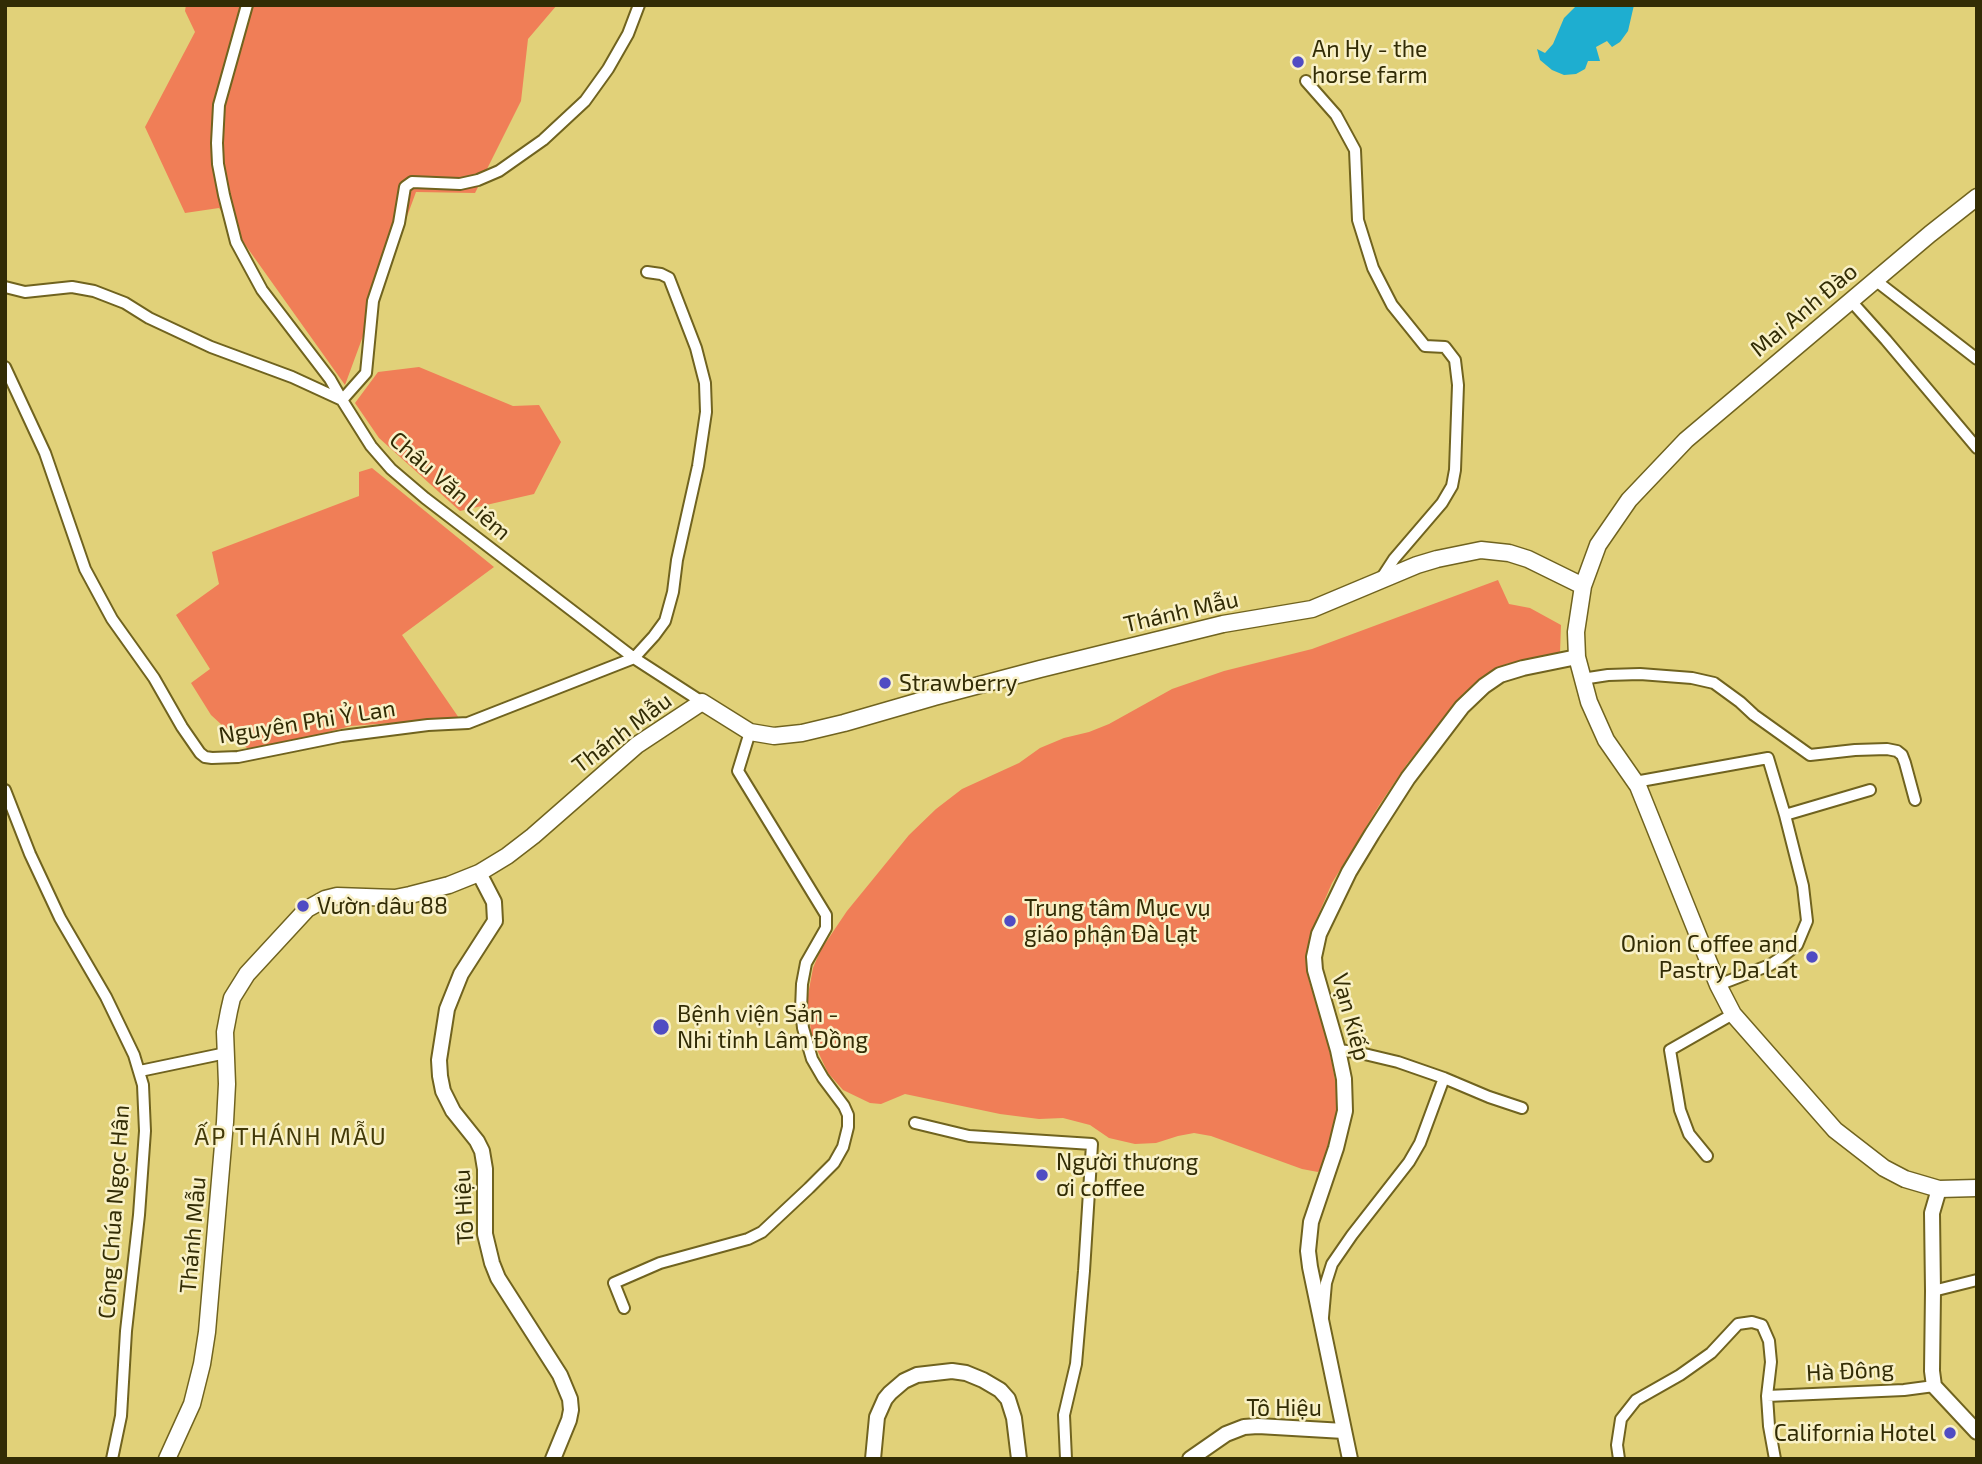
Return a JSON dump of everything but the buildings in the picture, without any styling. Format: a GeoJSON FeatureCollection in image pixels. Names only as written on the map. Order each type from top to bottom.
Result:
{"type":"FeatureCollection","features":[{"type":"Feature","properties":{"kind":"main road","name":"Mai Anh Đào"},"geometry":{"type":"LineString","coordinates":[[1977,197],[1686,440],[1629,500],[1598,545],[1583,586],[1576,632],[1577,657],[1589,702],[1606,740],[1635,782],[1718,985],[1734,1014],[1835,1130],[1884,1168],[1905,1179],[1938,1189],[1977,1188]]}},
{"type":"Feature","properties":{"kind":"main road","name":"Thánh Mẫu"},"geometry":{"type":"LineString","coordinates":[[167,1459],[192,1404],[207,1332],[224,1145],[226,1022],[232,998],[247,974],[307,909],[337,897],[395,898],[410,895],[479,873],[524,843],[637,745],[702,702],[750,732],[774,736],[802,733],[1223,624],[1312,609],[1381,579],[1437,559],[1481,550],[1508,553],[1528,559],[1583,586]]}},
{"type":"Feature","properties":{"kind":"street","name":"Châu Văn Liêm"},"geometry":{"type":"LineString","coordinates":[[247,5],[219,105],[218,164],[236,242],[262,290],[330,379],[371,446],[391,469],[474,537],[634,658],[702,702]]}},
{"type":"Feature","properties":{"kind":"street"},"geometry":{"type":"LineString","coordinates":[[5,287],[25,292],[72,287],[94,291],[125,303],[158,323],[211,347],[292,377],[342,400],[366,373],[373,301],[399,223],[405,187],[412,182],[460,184],[478,180],[499,171],[543,140],[585,101],[608,69],[628,34],[639,5]]}},
{"type":"Feature","properties":{"kind":"street"},"geometry":{"type":"LineString","coordinates":[[1306,81],[1336,115],[1355,150],[1358,220],[1373,268],[1392,305],[1425,346],[1446,347],[1455,360],[1458,385],[1452,486],[1442,503],[1394,559],[1381,579]]}},
{"type":"Feature","properties":{"kind":"street"},"geometry":{"type":"LineString","coordinates":[[634,658],[665,621],[698,466],[706,412],[705,383],[699,359],[669,278],[647,272]]}},
{"type":"Feature","properties":{"kind":"street"},"geometry":{"type":"LineString","coordinates":[[1875,280],[1977,359]]}},
{"type":"Feature","properties":{"kind":"street"},"geometry":{"type":"LineString","coordinates":[[1851,301],[1977,448]]}},
{"type":"Feature","properties":{"kind":"street","name":"Nguyên Phi Ỷ Lan"},"geometry":{"type":"LineString","coordinates":[[5,367],[44,453],[85,569],[97,593],[154,678],[182,727],[205,757],[238,757],[342,736],[428,725],[468,723],[634,658]]}},
{"type":"Feature","properties":{"kind":"street","name":"Vạn Kiếp"},"geometry":{"type":"LineString","coordinates":[[1350,1459],[1310,1267],[1309,1238],[1317,1199],[1336,1149],[1345,1111],[1344,1079],[1318,983],[1314,957],[1319,934],[1349,872],[1372,834],[1408,778],[1462,707],[1500,675],[1577,657]]}},
{"type":"Feature","properties":{"kind":"street"},"geometry":{"type":"LineString","coordinates":[[1582,679],[1640,674],[1692,678],[1714,683],[1810,755],[1855,750],[1897,751],[1905,763],[1915,800]]}},
{"type":"Feature","properties":{"kind":"street"},"geometry":{"type":"LineString","coordinates":[[624,1308],[614,1283],[660,1263],[748,1240],[776,1221],[834,1163],[843,1147],[849,1127],[844,1106],[811,1059],[801,1010],[806,964],[826,928],[826,915],[738,771],[750,732]]}},
{"type":"Feature","properties":{"kind":"street"},"geometry":{"type":"LineString","coordinates":[[1635,782],[1768,758],[1803,886],[1807,921],[1797,945],[1779,959],[1718,985]]}},
{"type":"Feature","properties":{"kind":"street","name":"Công Chúa Ngọc Hân"},"geometry":{"type":"LineString","coordinates":[[5,790],[30,854],[60,918],[106,997],[134,1055],[144,1085],[145,1131],[139,1215],[126,1331],[121,1416],[113,1459]]}},
{"type":"Feature","properties":{"kind":"street"},"geometry":{"type":"LineString","coordinates":[[1785,815],[1870,790]]}},
{"type":"Feature","properties":{"kind":"street","name":"Tô Hiệu"},"geometry":{"type":"LineString","coordinates":[[479,873],[494,902],[495,921],[461,974],[447,1009],[439,1060],[440,1076],[443,1091],[453,1111],[482,1150],[485,1169],[485,1234],[498,1278],[560,1375],[570,1399],[569,1420],[553,1459]]}},
{"type":"Feature","properties":{"kind":"street"},"geometry":{"type":"LineString","coordinates":[[1707,1156],[1689,1133],[1680,1110],[1670,1050],[1734,1014]]}},
{"type":"Feature","properties":{"kind":"street"},"geometry":{"type":"LineString","coordinates":[[1338,1050],[1398,1062],[1522,1108]]}},
{"type":"Feature","properties":{"kind":"street"},"geometry":{"type":"LineString","coordinates":[[140,1072],[226,1053]]}},
{"type":"Feature","properties":{"kind":"street"},"geometry":{"type":"LineString","coordinates":[[1322,1324],[1326,1283],[1332,1264],[1409,1162],[1420,1143],[1444,1078]]}},
{"type":"Feature","properties":{"kind":"street"},"geometry":{"type":"LineString","coordinates":[[915,1123],[969,1136],[1091,1144],[1076,1364],[1064,1415],[1066,1459]]}},
{"type":"Feature","properties":{"kind":"street"},"geometry":{"type":"LineString","coordinates":[[1938,1189],[1932,1213],[1934,1386],[1975,1427]]}},
{"type":"Feature","properties":{"kind":"street"},"geometry":{"type":"LineString","coordinates":[[1933,1291],[1977,1280]]}},
{"type":"Feature","properties":{"kind":"street"},"geometry":{"type":"LineString","coordinates":[[1619,1459],[1617,1445],[1621,1419],[1636,1401],[1681,1375],[1711,1353],[1738,1325],[1752,1322],[1762,1325],[1769,1341],[1771,1362],[1767,1396],[1774,1459]]}},
{"type":"Feature","properties":{"kind":"street"},"geometry":{"type":"LineString","coordinates":[[873,1459],[877,1417],[890,1393],[904,1381],[917,1376],[952,1371],[983,1380],[1000,1390],[1008,1399],[1014,1418],[1018,1459]]}},
{"type":"Feature","properties":{"kind":"street","name":"Hà Đông"},"geometry":{"type":"LineString","coordinates":[[1767,1396],[1904,1390],[1934,1386]]}},
{"type":"Feature","properties":{"kind":"street","name":"Tô Hiệu"},"geometry":{"type":"LineString","coordinates":[[1190,1459],[1226,1434],[1244,1427],[1344,1432]]}},
{"type":"Feature","properties":{"kind":"shaded area"},"geometry":{"type":"Polygon","coordinates":[[[186,5],[557,5],[528,39],[521,101],[475,193],[416,192],[345,385],[219,208],[185,213],[145,127],[195,32],[185,11],[186,5]]]}},
{"type":"Feature","properties":{"kind":"shaded area"},"geometry":{"type":"Polygon","coordinates":[[[419,367],[513,406],[539,405],[561,442],[534,494],[460,511],[379,438],[355,403],[378,372],[419,367]]]}},
{"type":"Feature","properties":{"kind":"shaded area"},"geometry":{"type":"Polygon","coordinates":[[[372,468],[494,567],[402,635],[459,718],[351,726],[286,743],[248,749],[211,715],[191,683],[210,669],[176,615],[219,584],[212,552],[359,496],[359,472],[372,468]]]}},
{"type":"Feature","properties":{"kind":"shaded area"},"geometry":{"type":"Polygon","coordinates":[[[1498,580],[1509,604],[1530,608],[1561,625],[1560,653],[1506,664],[1483,676],[1463,694],[1407,764],[1332,883],[1311,932],[1306,954],[1309,981],[1327,1037],[1336,1085],[1337,1109],[1332,1136],[1318,1172],[1302,1169],[1211,1136],[1194,1133],[1156,1143],[1135,1144],[1109,1138],[1090,1125],[1063,1118],[1039,1119],[1000,1114],[905,1094],[881,1104],[870,1103],[843,1090],[828,1073],[812,1039],[807,1000],[813,968],[820,951],[847,911],[909,835],[962,789],[1019,763],[1040,748],[1109,724],[1172,689],[1224,671],[1312,649],[1498,580]]]}},
{"type":"Feature","properties":{"kind":"water"},"geometry":{"type":"Polygon","coordinates":[[[1577,5],[1634,5],[1628,31],[1620,42],[1612,47],[1607,41],[1596,47],[1600,61],[1588,61],[1585,69],[1576,74],[1564,75],[1552,70],[1540,60],[1537,49],[1545,53],[1553,44],[1564,18],[1577,5]]]}},
{"type":"Feature","properties":{"kind":"place","name":"An Hy - the horse farm"},"geometry":{"type":"Point","coordinates":[1298,62]}},
{"type":"Feature","properties":{"kind":"place","name":"Strawberry"},"geometry":{"type":"Point","coordinates":[885,683]}},
{"type":"Feature","properties":{"kind":"place","name":"Vườn dâu 88"},"geometry":{"type":"Point","coordinates":[303,906]}},
{"type":"Feature","properties":{"kind":"place","name":"Trung tâm Mục vụ giáo phận Đà Lạt"},"geometry":{"type":"Point","coordinates":[1010,921]}},
{"type":"Feature","properties":{"kind":"place","name":"Onion Coffee and Pastry Da Lat"},"geometry":{"type":"Point","coordinates":[1812,957]}},
{"type":"Feature","properties":{"kind":"place","name":"Bệnh viện Sản - Nhi tỉnh Lâm Đồng"},"geometry":{"type":"Point","coordinates":[661,1027]}},
{"type":"Feature","properties":{"kind":"place","name":"Người thương ơi coffee"},"geometry":{"type":"Point","coordinates":[1042,1175]}},
{"type":"Feature","properties":{"kind":"place","name":"California Hotel"},"geometry":{"type":"Point","coordinates":[1950,1433]}},
{"type":"Feature","properties":{"kind":"district","name":"ẤP THÁNH MẪU"},"geometry":{"type":"Point","coordinates":[291,1137]}}]}
